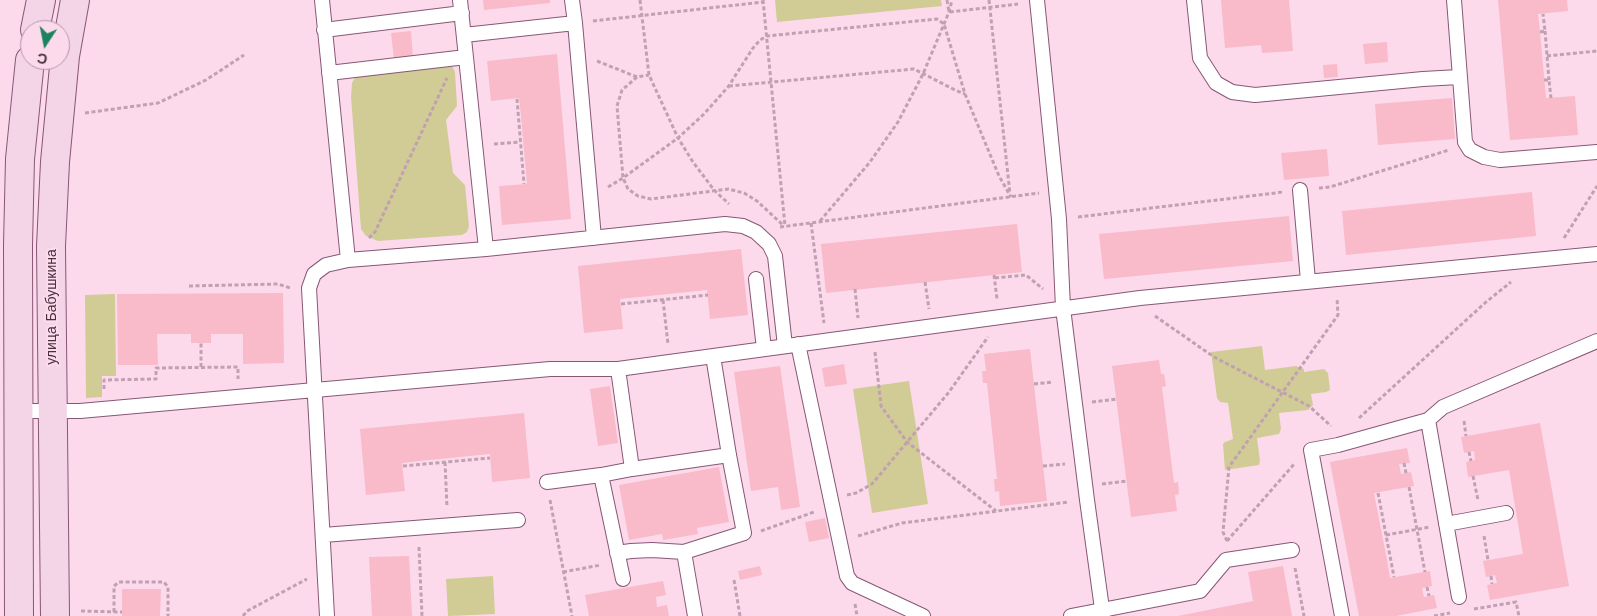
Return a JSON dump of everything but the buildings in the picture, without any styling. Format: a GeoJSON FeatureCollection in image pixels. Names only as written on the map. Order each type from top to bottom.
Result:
{"type":"FeatureCollection","features":[{"type":"Feature","properties":{"kind":"street"},"geometry":{"type":"LineString","coordinates":[[37,20],[41,0]]}},
{"type":"Feature","properties":{"kind":"street","name":"улица Бабушкина"},"geometry":{"type":"LineString","coordinates":[[68,614],[52,411],[51,246],[54,162],[65,56],[76,0]]}},
{"type":"Feature","properties":{"kind":"street"},"geometry":{"type":"LineString","coordinates":[[19,616],[18,226],[20,159],[29,70]]}},
{"type":"Feature","properties":{"kind":"lane"},"geometry":{"type":"LineString","coordinates":[[322,0],[348,260]]}},
{"type":"Feature","properties":{"kind":"lane"},"geometry":{"type":"LineString","coordinates":[[572,0],[594,238]]}},
{"type":"Feature","properties":{"kind":"lane"},"geometry":{"type":"LineString","coordinates":[[1194,0],[1200,58],[1216,83],[1232,92],[1255,95],[1459,77]]}},
{"type":"Feature","properties":{"kind":"lane"},"geometry":{"type":"LineString","coordinates":[[1454,0],[1465,142],[1470,150],[1484,158],[1500,160],[1597,152]]}},
{"type":"Feature","properties":{"kind":"lane"},"geometry":{"type":"LineString","coordinates":[[1038,1],[1059,219],[1063,308],[1102,613]]}},
{"type":"Feature","properties":{"kind":"lane"},"geometry":{"type":"LineString","coordinates":[[324,30],[461,7],[464,35],[462,57],[476,146],[486,249]]}},
{"type":"Feature","properties":{"kind":"lane"},"geometry":{"type":"LineString","coordinates":[[464,35],[575,23]]}},
{"type":"Feature","properties":{"kind":"lane"},"geometry":{"type":"LineString","coordinates":[[328,73],[462,57]]}},
{"type":"Feature","properties":{"kind":"lane"},"geometry":{"type":"LineString","coordinates":[[1300,190],[1308,281]]}},
{"type":"Feature","properties":{"kind":"lane"},"geometry":{"type":"LineString","coordinates":[[327,616],[309,288],[314,274],[326,265],[348,260],[486,249],[725,224],[743,226],[756,232],[768,244],[775,256],[791,345],[847,576],[852,583],[923,616]]}},
{"type":"Feature","properties":{"kind":"lane"},"geometry":{"type":"LineString","coordinates":[[19,411],[80,411],[550,369],[618,369],[1140,298],[1597,254]]}},
{"type":"Feature","properties":{"kind":"lane"},"geometry":{"type":"LineString","coordinates":[[756,280],[764,349]]}},
{"type":"Feature","properties":{"kind":"lane"},"geometry":{"type":"LineString","coordinates":[[1342,616],[1311,450],[1339,440],[1428,420],[1443,407],[1597,341]]}},
{"type":"Feature","properties":{"kind":"lane"},"geometry":{"type":"LineString","coordinates":[[618,558],[652,550],[684,552],[744,533],[713,356]]}},
{"type":"Feature","properties":{"kind":"lane"},"geometry":{"type":"LineString","coordinates":[[618,369],[632,469]]}},
{"type":"Feature","properties":{"kind":"lane"},"geometry":{"type":"LineString","coordinates":[[1428,420],[1459,597]]}},
{"type":"Feature","properties":{"kind":"lane"},"geometry":{"type":"LineString","coordinates":[[547,482],[729,455]]}},
{"type":"Feature","properties":{"kind":"lane"},"geometry":{"type":"LineString","coordinates":[[601,475],[623,579]]}},
{"type":"Feature","properties":{"kind":"lane"},"geometry":{"type":"LineString","coordinates":[[1446,524],[1506,513]]}},
{"type":"Feature","properties":{"kind":"lane"},"geometry":{"type":"LineString","coordinates":[[322,535],[518,520]]}},
{"type":"Feature","properties":{"kind":"lane"},"geometry":{"type":"LineString","coordinates":[[1071,616],[1102,613],[1200,591],[1226,560],[1292,550]]}},
{"type":"Feature","properties":{"kind":"lane"},"geometry":{"type":"LineString","coordinates":[[684,552],[695,616]]}},
{"type":"Feature","properties":{"kind":"path"},"geometry":{"type":"LineString","coordinates":[[640,0],[649,75],[678,138],[714,190],[736,211],[743,226]]}},
{"type":"Feature","properties":{"kind":"path"},"geometry":{"type":"LineString","coordinates":[[947,0],[949,12]]}},
{"type":"Feature","properties":{"kind":"path"},"geometry":{"type":"LineString","coordinates":[[820,222],[870,162],[898,122],[923,74],[949,12],[952,0]]}},
{"type":"Feature","properties":{"kind":"path"},"geometry":{"type":"LineString","coordinates":[[989,0],[1011,197]]}},
{"type":"Feature","properties":{"kind":"path"},"geometry":{"type":"LineString","coordinates":[[575,23],[763,1],[785,226]]}},
{"type":"Feature","properties":{"kind":"path"},"geometry":{"type":"LineString","coordinates":[[949,12],[1038,1]]}},
{"type":"Feature","properties":{"kind":"path"},"geometry":{"type":"LineString","coordinates":[[1544,14],[1550,98]]}},
{"type":"Feature","properties":{"kind":"path"},"geometry":{"type":"LineString","coordinates":[[590,197],[623,178],[678,138],[704,114],[728,86],[753,48],[760,40],[767,36],[937,19],[944,24],[965,94],[999,176],[1011,197]]}},
{"type":"Feature","properties":{"kind":"path"},"geometry":{"type":"LineString","coordinates":[[1540,32],[1545,32]]}},
{"type":"Feature","properties":{"kind":"path"},"geometry":{"type":"LineString","coordinates":[[1547,56],[1597,52]]}},
{"type":"Feature","properties":{"kind":"path"},"geometry":{"type":"LineString","coordinates":[[577,54],[637,77],[649,75]]}},
{"type":"Feature","properties":{"kind":"path"},"geometry":{"type":"LineString","coordinates":[[84,113],[158,103],[206,80],[244,55]]}},
{"type":"Feature","properties":{"kind":"path"},"geometry":{"type":"LineString","coordinates":[[348,260],[375,232],[462,57]]}},
{"type":"Feature","properties":{"kind":"path"},"geometry":{"type":"LineString","coordinates":[[728,86],[914,69],[965,94]]}},
{"type":"Feature","properties":{"kind":"path"},"geometry":{"type":"LineString","coordinates":[[637,77],[622,90],[617,106],[623,178],[628,189],[638,196],[651,199],[728,189],[744,193],[757,201],[785,226]]}},
{"type":"Feature","properties":{"kind":"path"},"geometry":{"type":"LineString","coordinates":[[1544,80],[1549,80]]}},
{"type":"Feature","properties":{"kind":"path"},"geometry":{"type":"LineString","coordinates":[[517,99],[524,184]]}},
{"type":"Feature","properties":{"kind":"path"},"geometry":{"type":"LineString","coordinates":[[476,146],[520,142]]}},
{"type":"Feature","properties":{"kind":"path"},"geometry":{"type":"LineString","coordinates":[[1059,219],[1330,187],[1458,147],[1465,142]]}},
{"type":"Feature","properties":{"kind":"path"},"geometry":{"type":"LineString","coordinates":[[1140,298],[1151,314],[1214,357],[1309,406],[1339,440],[1486,302],[1566,236],[1597,186]]}},
{"type":"Feature","properties":{"kind":"path"},"geometry":{"type":"LineString","coordinates":[[756,232],[785,226],[1056,191]]}},
{"type":"Feature","properties":{"kind":"path"},"geometry":{"type":"LineString","coordinates":[[811,223],[826,341]]}},
{"type":"Feature","properties":{"kind":"path"},"geometry":{"type":"LineString","coordinates":[[744,533],[758,532],[856,493],[872,484],[949,392],[987,339],[998,317],[994,276],[1026,275],[1063,308]]}},
{"type":"Feature","properties":{"kind":"path"},"geometry":{"type":"LineString","coordinates":[[1226,560],[1226,541],[1223,532],[1229,467],[1338,315],[1335,278]]}},
{"type":"Feature","properties":{"kind":"path"},"geometry":{"type":"LineString","coordinates":[[925,282],[931,326]]}},
{"type":"Feature","properties":{"kind":"path"},"geometry":{"type":"LineString","coordinates":[[189,286],[278,284],[292,289]]}},
{"type":"Feature","properties":{"kind":"path"},"geometry":{"type":"LineString","coordinates":[[855,289],[881,406],[907,442],[996,511]]}},
{"type":"Feature","properties":{"kind":"path"},"geometry":{"type":"LineString","coordinates":[[620,304],[708,295]]}},
{"type":"Feature","properties":{"kind":"path"},"geometry":{"type":"LineString","coordinates":[[663,300],[670,362]]}},
{"type":"Feature","properties":{"kind":"path"},"geometry":{"type":"LineString","coordinates":[[201,343],[201,367]]}},
{"type":"Feature","properties":{"kind":"path"},"geometry":{"type":"LineString","coordinates":[[104,397],[104,380],[156,379],[156,368],[238,368],[238,384]]}},
{"type":"Feature","properties":{"kind":"path"},"geometry":{"type":"LineString","coordinates":[[1464,421],[1466,436]]}},
{"type":"Feature","properties":{"kind":"path"},"geometry":{"type":"LineString","coordinates":[[1226,541],[1301,457],[1311,450]]}},
{"type":"Feature","properties":{"kind":"path"},"geometry":{"type":"LineString","coordinates":[[1469,452],[1471,461]]}},
{"type":"Feature","properties":{"kind":"path"},"geometry":{"type":"LineString","coordinates":[[402,466],[490,458]]}},
{"type":"Feature","properties":{"kind":"path"},"geometry":{"type":"LineString","coordinates":[[445,462],[447,525]]}},
{"type":"Feature","properties":{"kind":"path"},"geometry":{"type":"LineString","coordinates":[[1404,463],[1406,473]]}},
{"type":"Feature","properties":{"kind":"path"},"geometry":{"type":"LineString","coordinates":[[547,482],[572,616]]}},
{"type":"Feature","properties":{"kind":"path"},"geometry":{"type":"LineString","coordinates":[[1409,487],[1425,572]]}},
{"type":"Feature","properties":{"kind":"path"},"geometry":{"type":"LineString","coordinates":[[1378,493],[1379,510],[1394,578]]}},
{"type":"Feature","properties":{"kind":"path"},"geometry":{"type":"LineString","coordinates":[[838,542],[902,523],[1087,500]]}},
{"type":"Feature","properties":{"kind":"path"},"geometry":{"type":"LineString","coordinates":[[1386,535],[1446,524]]}},
{"type":"Feature","properties":{"kind":"path"},"geometry":{"type":"LineString","coordinates":[[418,528],[422,616]]}},
{"type":"Feature","properties":{"kind":"path"},"geometry":{"type":"LineString","coordinates":[[1292,550],[1304,616]]}},
{"type":"Feature","properties":{"kind":"path"},"geometry":{"type":"LineString","coordinates":[[564,572],[618,558]]}},
{"type":"Feature","properties":{"kind":"path"},"geometry":{"type":"LineString","coordinates":[[242,616],[247,611],[312,576]]}},
{"type":"Feature","properties":{"kind":"path"},"geometry":{"type":"LineString","coordinates":[[1491,576],[1492,584]]}},
{"type":"Feature","properties":{"kind":"path"},"geometry":{"type":"LineString","coordinates":[[734,580],[740,616]]}},
{"type":"Feature","properties":{"kind":"path"},"geometry":{"type":"LineString","coordinates":[[114,612],[114,586],[119,582],[164,582],[168,587],[168,616]]}},
{"type":"Feature","properties":{"kind":"path"},"geometry":{"type":"LineString","coordinates":[[1427,587],[1429,596]]}},
{"type":"Feature","properties":{"kind":"path"},"geometry":{"type":"LineString","coordinates":[[1495,599],[1496,605]]}},
{"type":"Feature","properties":{"kind":"path"},"geometry":{"type":"LineString","coordinates":[[1516,602],[1519,616]]}},
{"type":"Feature","properties":{"kind":"path"},"geometry":{"type":"LineString","coordinates":[[1431,609],[1433,616]]}},
{"type":"Feature","properties":{"kind":"path"},"geometry":{"type":"LineString","coordinates":[[68,614],[122,612]]}},
{"type":"Feature","properties":{"kind":"shaded area"},"geometry":{"type":"Polygon","coordinates":[[[775,0],[941,0],[942,6],[777,22],[775,0]]]}},
{"type":"Feature","properties":{"kind":"shaded area"},"geometry":{"type":"Polygon","coordinates":[[[443,65],[452,66],[455,72],[457,106],[446,120],[453,173],[465,185],[469,226],[467,232],[462,235],[378,241],[366,236],[361,229],[351,97],[352,83],[356,76],[443,65]]]}},
{"type":"Feature","properties":{"kind":"shaded area"},"geometry":{"type":"Polygon","coordinates":[[[115,294],[116,376],[102,376],[102,397],[86,398],[85,295],[115,294]]]}},
{"type":"Feature","properties":{"kind":"shaded area"},"geometry":{"type":"Polygon","coordinates":[[[1262,346],[1265,370],[1296,366],[1304,369],[1304,372],[1324,369],[1328,373],[1330,390],[1311,394],[1313,405],[1308,410],[1279,413],[1281,429],[1279,434],[1257,438],[1259,465],[1225,470],[1223,444],[1233,439],[1228,403],[1220,402],[1217,398],[1211,352],[1262,346]]]}},
{"type":"Feature","properties":{"kind":"shaded area"},"geometry":{"type":"Polygon","coordinates":[[[909,381],[928,504],[872,513],[853,389],[909,381]]]}},
{"type":"Feature","properties":{"kind":"shaded area"},"geometry":{"type":"Polygon","coordinates":[[[493,576],[495,614],[448,616],[446,579],[493,576]]]}}]}
